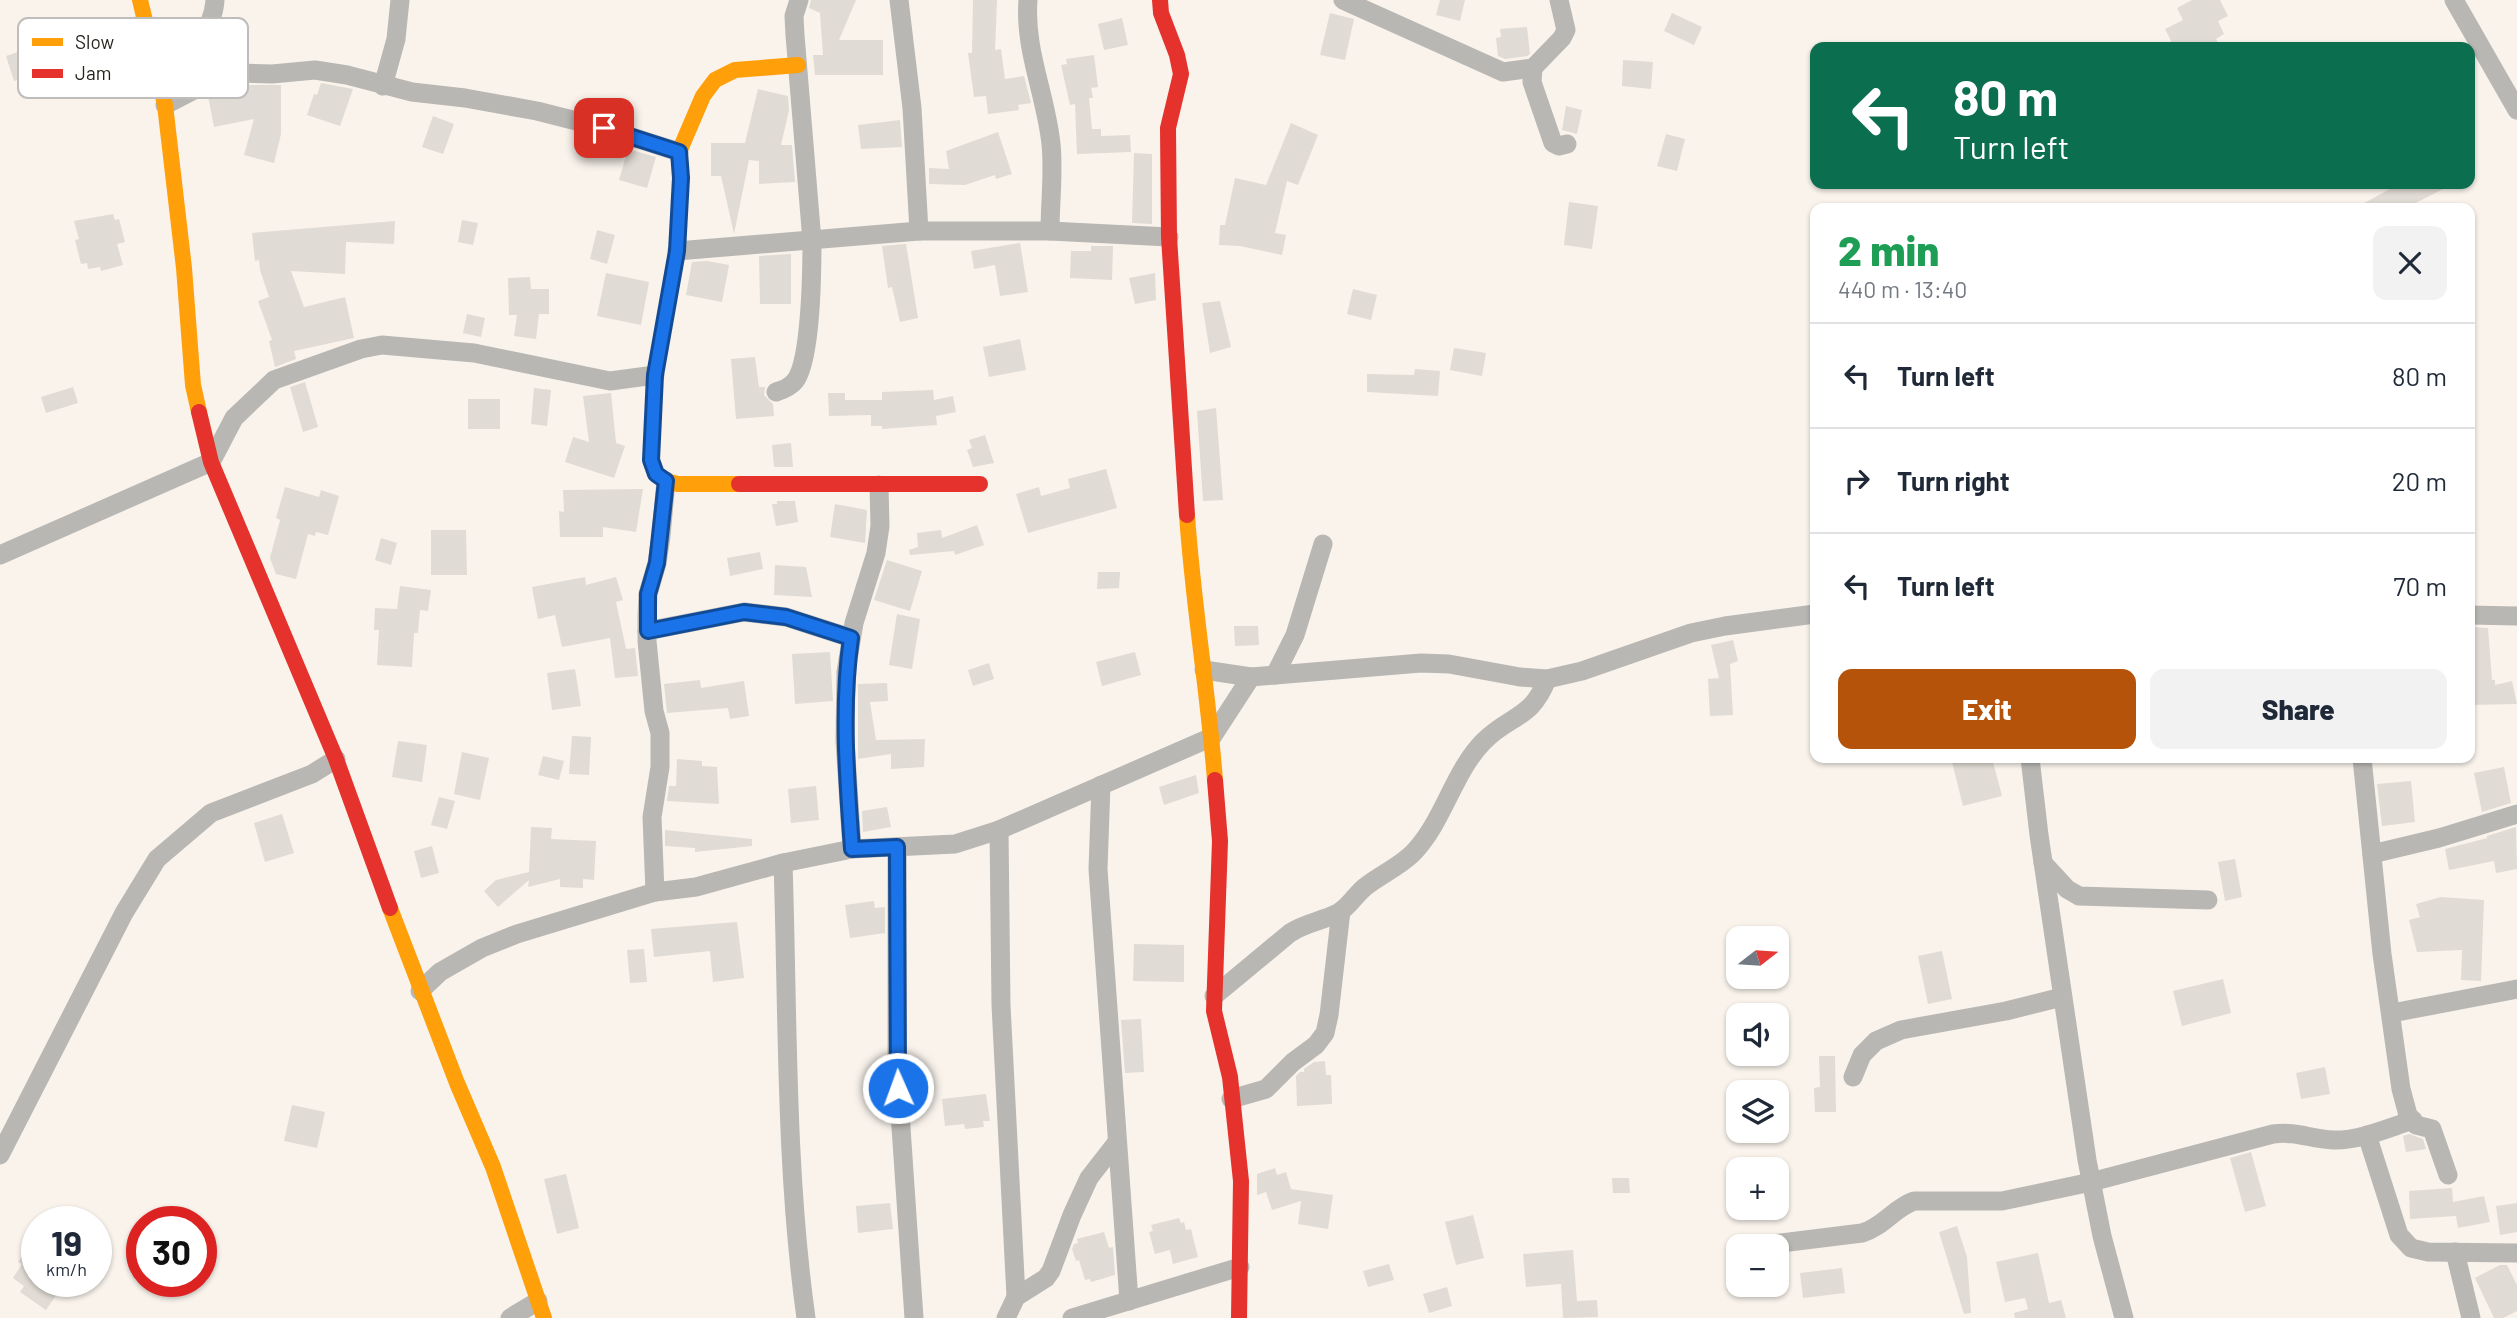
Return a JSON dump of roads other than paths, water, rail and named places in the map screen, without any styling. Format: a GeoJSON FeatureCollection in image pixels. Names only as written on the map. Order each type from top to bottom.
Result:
{"type":"FeatureCollection","features":[{"type":"Feature","properties":{"kind":"street"},"geometry":{"type":"LineString","coordinates":[[140,0],[144,18]]}},
{"type":"Feature","properties":{"kind":"street"},"geometry":{"type":"LineString","coordinates":[[211,18],[215,0]]}},
{"type":"Feature","properties":{"kind":"street"},"geometry":{"type":"LineString","coordinates":[[383,86],[396,40],[400,0]]}},
{"type":"Feature","properties":{"kind":"street"},"geometry":{"type":"LineString","coordinates":[[776,392],[795,381],[801,368],[809,321],[812,241],[794,16],[799,0]]}},
{"type":"Feature","properties":{"kind":"street"},"geometry":{"type":"LineString","coordinates":[[899,0],[912,108],[919,231]]}},
{"type":"Feature","properties":{"kind":"street"},"geometry":{"type":"LineString","coordinates":[[1028,0],[1026,24],[1029,46],[1051,146],[1050,231]]}},
{"type":"Feature","properties":{"kind":"street"},"geometry":{"type":"LineString","coordinates":[[1160,0],[1161,13],[1181,74],[1168,128],[1169,237],[1188,524],[1212,737],[1220,841],[1214,1010],[1230,1077],[1241,1181],[1239,1318]]}},
{"type":"Feature","properties":{"kind":"street"},"geometry":{"type":"LineString","coordinates":[[1343,0],[1503,72],[1533,68],[1562,38],[1566,30],[1559,0]]}},
{"type":"Feature","properties":{"kind":"street"},"geometry":{"type":"LineString","coordinates":[[2454,0],[2517,110]]}},
{"type":"Feature","properties":{"kind":"street"},"geometry":{"type":"LineString","coordinates":[[797,65],[735,70],[715,80],[703,96],[679,152],[681,178],[677,251],[655,375],[651,460],[656,474],[666,481],[678,484],[980,484]]}},
{"type":"Feature","properties":{"kind":"street"},"geometry":{"type":"LineString","coordinates":[[1533,68],[1532,82],[1553,143],[1559,146],[1567,144]]}},
{"type":"Feature","properties":{"kind":"street"},"geometry":{"type":"LineString","coordinates":[[248,73],[315,70],[347,75],[383,86],[537,111],[604,128],[679,152]]}},
{"type":"Feature","properties":{"kind":"street"},"geometry":{"type":"LineString","coordinates":[[163,98],[184,268],[193,385],[211,462],[337,759],[420,991],[493,1167],[541,1310],[510,1318]]}},
{"type":"Feature","properties":{"kind":"street"},"geometry":{"type":"LineString","coordinates":[[165,105],[178,98]]}},
{"type":"Feature","properties":{"kind":"street"},"geometry":{"type":"LineString","coordinates":[[677,251],[919,231],[1050,231],[1169,237]]}},
{"type":"Feature","properties":{"kind":"street"},"geometry":{"type":"LineString","coordinates":[[0,555],[211,462],[234,418],[274,380],[361,349],[382,345],[474,353],[610,380],[655,375]]}},
{"type":"Feature","properties":{"kind":"street"},"geometry":{"type":"LineString","coordinates":[[655,892],[652,817],[660,767],[660,733],[654,711],[648,594],[657,563],[666,481]]}},
{"type":"Feature","properties":{"kind":"street"},"geometry":{"type":"LineString","coordinates":[[852,849],[845,741],[846,672],[854,624],[876,553],[880,526],[878,485]]}},
{"type":"Feature","properties":{"kind":"street"},"geometry":{"type":"LineString","coordinates":[[1275,675],[1295,635],[1323,544]]}},
{"type":"Feature","properties":{"kind":"street"},"geometry":{"type":"LineString","coordinates":[[648,631],[744,612],[786,617],[851,638]]}},
{"type":"Feature","properties":{"kind":"street"},"geometry":{"type":"LineString","coordinates":[[1204,670],[1251,677],[1421,663],[1449,664],[1520,677],[1547,679],[1582,671],[1691,633],[1810,615]]}},
{"type":"Feature","properties":{"kind":"street"},"geometry":{"type":"LineString","coordinates":[[2475,615],[2517,616]]}},
{"type":"Feature","properties":{"kind":"street"},"geometry":{"type":"LineString","coordinates":[[420,991],[440,972],[482,948],[517,934],[655,892],[696,887],[783,863],[852,849],[956,844],[999,830],[1212,737],[1251,677]]}},
{"type":"Feature","properties":{"kind":"street"},"geometry":{"type":"LineString","coordinates":[[1214,996],[1301,926],[1341,911],[1363,888],[1413,853],[1448,802],[1470,757],[1486,739],[1534,704],[1547,679]]}},
{"type":"Feature","properties":{"kind":"street"},"geometry":{"type":"LineString","coordinates":[[0,1155],[124,913],[157,859],[211,813],[312,774],[337,759]]}},
{"type":"Feature","properties":{"kind":"street"},"geometry":{"type":"LineString","coordinates":[[2031,763],[2091,1182],[2124,1318]]}},
{"type":"Feature","properties":{"kind":"street"},"geometry":{"type":"LineString","coordinates":[[2363,763],[2382,954],[2401,1089],[2408,1115],[2416,1125],[2432,1129],[2448,1175]]}},
{"type":"Feature","properties":{"kind":"street"},"geometry":{"type":"LineString","coordinates":[[1101,785],[1098,869],[1106,1012],[1129,1301]]}},
{"type":"Feature","properties":{"kind":"street"},"geometry":{"type":"LineString","coordinates":[[2372,854],[2439,838],[2517,814]]}},
{"type":"Feature","properties":{"kind":"street"},"geometry":{"type":"LineString","coordinates":[[999,830],[1001,1005],[1016,1297],[1006,1318]]}},
{"type":"Feature","properties":{"kind":"street"},"geometry":{"type":"LineString","coordinates":[[897,847],[897,1069],[914,1318]]}},
{"type":"Feature","properties":{"kind":"street"},"geometry":{"type":"LineString","coordinates":[[783,863],[793,1193],[797,1260],[806,1318]]}},
{"type":"Feature","properties":{"kind":"street"},"geometry":{"type":"LineString","coordinates":[[2043,863],[2067,889],[2079,896],[2208,901]]}},
{"type":"Feature","properties":{"kind":"street"},"geometry":{"type":"LineString","coordinates":[[1231,1099],[1266,1089],[1293,1062],[1316,1045],[1325,1033],[1341,911]]}},
{"type":"Feature","properties":{"kind":"street"},"geometry":{"type":"LineString","coordinates":[[2392,1013],[2517,989]]}},
{"type":"Feature","properties":{"kind":"street"},"geometry":{"type":"LineString","coordinates":[[1853,1077],[1862,1055],[1876,1041],[1901,1030],[2063,998]]}},
{"type":"Feature","properties":{"kind":"street"},"geometry":{"type":"LineString","coordinates":[[1789,1242],[1875,1229],[1903,1205],[1914,1201],[2002,1201],[2091,1182],[2273,1134],[2291,1132],[2336,1141],[2367,1135],[2413,1120]]}},
{"type":"Feature","properties":{"kind":"street"},"geometry":{"type":"LineString","coordinates":[[2367,1135],[2399,1235],[2411,1248],[2428,1252],[2517,1253]]}},
{"type":"Feature","properties":{"kind":"street"},"geometry":{"type":"LineString","coordinates":[[1016,1297],[1046,1278],[1051,1271],[1088,1178],[1118,1142]]}},
{"type":"Feature","properties":{"kind":"street"},"geometry":{"type":"LineString","coordinates":[[2455,1252],[2471,1318]]}},
{"type":"Feature","properties":{"kind":"street"},"geometry":{"type":"LineString","coordinates":[[1072,1318],[1240,1267]]}}]}
